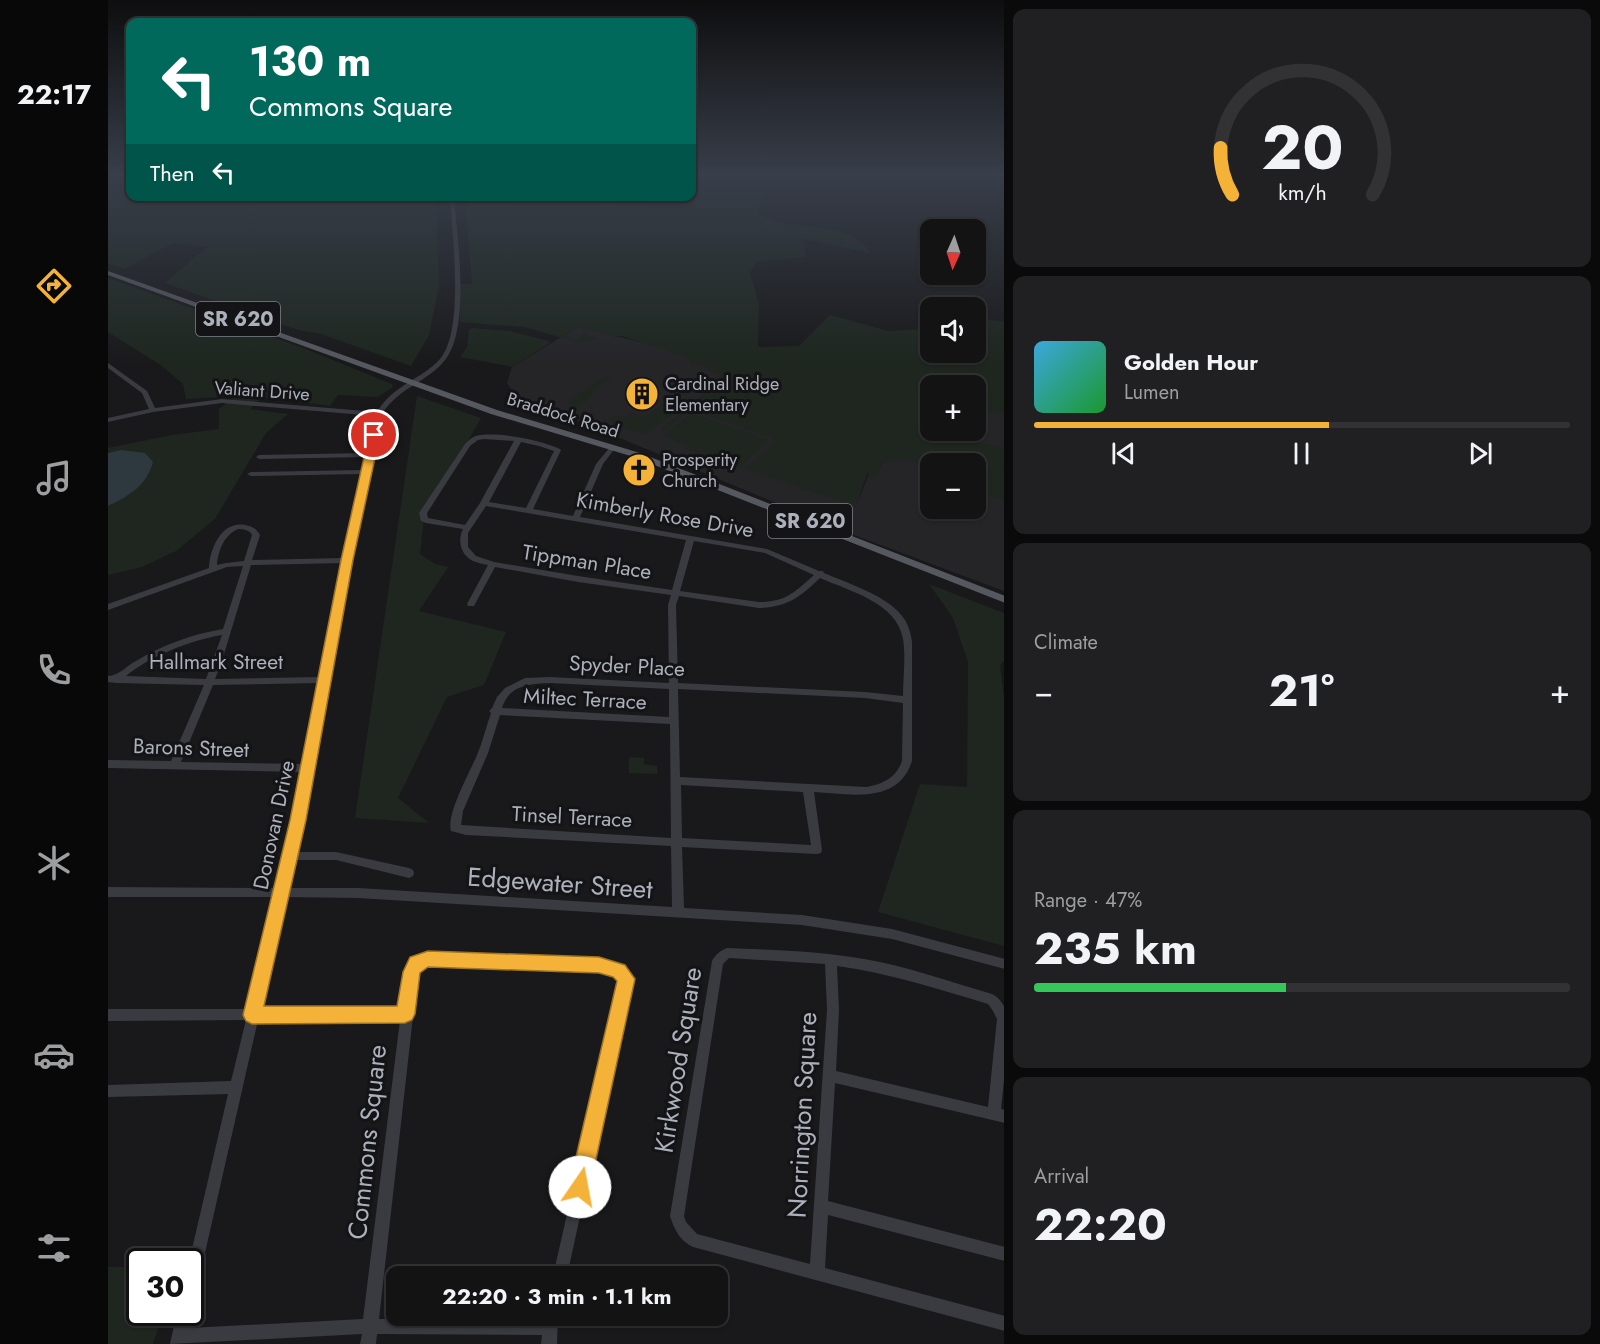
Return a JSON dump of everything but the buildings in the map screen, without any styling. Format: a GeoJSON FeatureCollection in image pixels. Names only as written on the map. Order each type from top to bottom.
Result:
{"type":"FeatureCollection","features":[{"type":"Feature","properties":{"kind":"main road","name":"Braddock Road"},"geometry":{"type":"LineString","coordinates":[[108,273],[494,412],[613,447],[715,483],[1004,600]]}},
{"type":"Feature","properties":{"kind":"street"},"geometry":{"type":"LineString","coordinates":[[379,414],[390,399],[444,359],[453,344],[457,282],[454,239]]}},
{"type":"Feature","properties":{"kind":"street"},"geometry":{"type":"LineString","coordinates":[[108,365],[145,392],[153,410]]}},
{"type":"Feature","properties":{"kind":"street","name":"Valiant Drive"},"geometry":{"type":"LineString","coordinates":[[108,420],[153,410],[233,401],[379,414]]}},
{"type":"Feature","properties":{"kind":"street","name":"Donovan Drive"},"geometry":{"type":"LineString","coordinates":[[199,1248],[290,856],[347,560],[379,414]]}},
{"type":"Feature","properties":{"kind":"street"},"geometry":{"type":"LineString","coordinates":[[518,441],[484,503],[467,528],[429,521],[424,519],[423,513],[470,441],[484,437],[518,441],[551,446],[558,450],[529,510]]}},
{"type":"Feature","properties":{"kind":"street"},"geometry":{"type":"LineString","coordinates":[[576,518],[600,464],[613,447]]}},
{"type":"Feature","properties":{"kind":"street"},"geometry":{"type":"LineString","coordinates":[[259,457],[370,455]]}},
{"type":"Feature","properties":{"kind":"street"},"geometry":{"type":"LineString","coordinates":[[251,474],[366,472]]}},
{"type":"Feature","properties":{"kind":"street","name":"Kimberly Rose Drive"},"geometry":{"type":"LineString","coordinates":[[484,503],[767,551],[882,602],[900,619],[906,629],[908,642],[908,761],[905,771],[891,785],[866,791],[675,781]]}},
{"type":"Feature","properties":{"kind":"street"},"geometry":{"type":"LineString","coordinates":[[174,766],[209,682],[255,532],[247,527],[236,527],[223,535],[213,568]]}},
{"type":"Feature","properties":{"kind":"street","name":"Tippman Place"},"geometry":{"type":"LineString","coordinates":[[467,528],[463,539],[467,553],[473,558],[493,564],[675,593],[771,605],[794,599],[820,573]]}},
{"type":"Feature","properties":{"kind":"street"},"geometry":{"type":"LineString","coordinates":[[678,913],[672,605],[691,537]]}},
{"type":"Feature","properties":{"kind":"street"},"geometry":{"type":"LineString","coordinates":[[108,607],[213,568],[247,562],[347,560]]}},
{"type":"Feature","properties":{"kind":"street"},"geometry":{"type":"LineString","coordinates":[[471,604],[493,564]]}},
{"type":"Feature","properties":{"kind":"street"},"geometry":{"type":"LineString","coordinates":[[113,679],[135,663],[207,634],[226,631]]}},
{"type":"Feature","properties":{"kind":"street","name":"Hallmark Street"},"geometry":{"type":"LineString","coordinates":[[113,679],[209,682],[325,680]]}},
{"type":"Feature","properties":{"kind":"street","name":"Spyder Place"},"geometry":{"type":"LineString","coordinates":[[466,831],[455,828],[455,821],[483,753],[494,711],[504,694],[525,681],[550,680],[865,695],[908,700]]}},
{"type":"Feature","properties":{"kind":"street","name":"Miltec Terrace"},"geometry":{"type":"LineString","coordinates":[[494,711],[674,721]]}},
{"type":"Feature","properties":{"kind":"street","name":"Barons Street"},"geometry":{"type":"LineString","coordinates":[[108,764],[308,768]]}},
{"type":"Feature","properties":{"kind":"street","name":"Tinsel Terrace"},"geometry":{"type":"LineString","coordinates":[[466,831],[817,850],[808,788]]}},
{"type":"Feature","properties":{"kind":"street"},"geometry":{"type":"LineString","coordinates":[[290,856],[336,856],[409,873]]}},
{"type":"Feature","properties":{"kind":"street","name":"Edgewater Street"},"geometry":{"type":"LineString","coordinates":[[108,892],[282,892],[395,895],[802,920],[858,927],[1004,964]]}},
{"type":"Feature","properties":{"kind":"street","name":"Kirkwood Square"},"geometry":{"type":"LineString","coordinates":[[999,1116],[1002,1013],[992,1000],[899,972],[831,959],[734,952],[722,956],[718,961],[677,1216],[680,1226],[693,1240],[1004,1324]]}},
{"type":"Feature","properties":{"kind":"street","name":"Commons Square"},"geometry":{"type":"LineString","coordinates":[[368,1344],[405,1014],[412,972],[416,963],[428,959],[599,965],[619,971],[626,979],[562,1266]]}},
{"type":"Feature","properties":{"kind":"street","name":"Norrington Square"},"geometry":{"type":"LineString","coordinates":[[817,1273],[833,1010],[831,959]]}},
{"type":"Feature","properties":{"kind":"street"},"geometry":{"type":"LineString","coordinates":[[108,1015],[405,1014]]}},
{"type":"Feature","properties":{"kind":"street"},"geometry":{"type":"LineString","coordinates":[[830,1076],[999,1116]]}},
{"type":"Feature","properties":{"kind":"street"},"geometry":{"type":"LineString","coordinates":[[108,1090],[236,1087]]}},
{"type":"Feature","properties":{"kind":"street"},"geometry":{"type":"LineString","coordinates":[[821,1206],[1004,1254]]}},
{"type":"Feature","properties":{"kind":"street"},"geometry":{"type":"LineString","coordinates":[[179,1340],[386,1326]]}},
{"type":"Feature","properties":{"kind":"street"},"geometry":{"type":"LineString","coordinates":[[549,1344],[550,1326]]}},
{"type":"Feature","properties":{"kind":"shaded area"},"geometry":{"type":"Polygon","coordinates":[[[108,239],[437,239],[439,286],[429,335],[411,366],[321,334],[298,330],[165,283],[207,247],[173,243],[124,269],[108,263],[108,239]]]}},
{"type":"Feature","properties":{"kind":"shaded area"},"geometry":{"type":"Polygon","coordinates":[[[468,239],[856,239],[871,253],[803,239],[805,257],[756,262],[750,273],[759,304],[758,347],[799,346],[830,315],[889,331],[920,329],[920,363],[986,363],[986,320],[1004,321],[1004,414],[986,410],[986,375],[920,375],[920,441],[970,441],[1004,448],[1004,463],[986,463],[986,453],[920,453],[920,463],[903,458],[884,462],[874,479],[869,478],[868,473],[853,505],[683,448],[685,446],[744,467],[774,442],[772,438],[694,411],[688,412],[663,432],[659,430],[719,382],[719,375],[708,370],[709,367],[692,364],[686,357],[622,336],[617,336],[616,339],[613,338],[614,336],[578,327],[564,335],[576,340],[583,335],[581,334],[586,333],[585,335],[599,338],[580,343],[524,327],[460,322],[460,284],[472,284],[468,239]]]}},
{"type":"Feature","properties":{"kind":"shaded area"},"geometry":{"type":"Polygon","coordinates":[[[108,278],[308,350],[392,384],[393,387],[378,397],[338,395],[330,406],[262,397],[250,409],[288,414],[266,433],[215,519],[176,551],[142,567],[108,575],[108,448],[172,435],[219,429],[219,409],[235,396],[186,399],[183,384],[162,366],[108,332],[108,278]]]}},
{"type":"Feature","properties":{"kind":"shaded area"},"geometry":{"type":"Polygon","coordinates":[[[578,327],[706,358],[871,463],[855,508],[904,389],[920,414],[920,441],[986,441],[986,391],[1004,392],[1004,591],[846,532],[514,394],[507,383],[512,367],[578,327]]]}},
{"type":"Feature","properties":{"kind":"shaded area"},"geometry":{"type":"Polygon","coordinates":[[[472,328],[509,331],[550,343],[512,367],[460,357],[467,347],[469,330],[472,328]]]}},
{"type":"Feature","properties":{"kind":"shaded area"},"geometry":{"type":"Polygon","coordinates":[[[605,376],[611,378],[591,391],[594,393],[590,396],[582,394],[589,397],[589,400],[576,407],[566,402],[605,376]]]}},
{"type":"Feature","properties":{"kind":"shaded area"},"geometry":{"type":"Polygon","coordinates":[[[417,396],[481,418],[424,519],[420,554],[435,564],[448,567],[419,611],[506,632],[484,685],[447,697],[398,798],[429,823],[355,818],[417,396]]]}},
{"type":"Feature","properties":{"kind":"shaded area"},"geometry":{"type":"Polygon","coordinates":[[[670,398],[687,403],[645,435],[616,424],[610,419],[616,415],[624,418],[631,413],[645,417],[670,398]]]}},
{"type":"Feature","properties":{"kind":"shaded area"},"geometry":{"type":"Polygon","coordinates":[[[691,413],[769,440],[742,465],[663,436],[691,413]]]}},
{"type":"Feature","properties":{"kind":"shaded area"},"geometry":{"type":"Polygon","coordinates":[[[121,450],[145,453],[153,462],[146,477],[136,489],[108,506],[108,453],[121,450]]]}},
{"type":"Feature","properties":{"kind":"shaded area"},"geometry":{"type":"Polygon","coordinates":[[[1004,464],[1004,500],[986,496],[986,466],[1004,464]]]}},
{"type":"Feature","properties":{"kind":"shaded area"},"geometry":{"type":"Polygon","coordinates":[[[929,584],[1004,613],[1004,661],[1000,665],[1004,696],[1004,946],[878,912],[920,784],[967,787],[968,662],[953,618],[929,584]]]}},
{"type":"Feature","properties":{"kind":"shaded area"},"geometry":{"type":"Polygon","coordinates":[[[629,757],[644,758],[644,764],[657,766],[657,774],[629,773],[629,757]]]}},
{"type":"Feature","properties":{"kind":"shaded area"},"geometry":{"type":"Polygon","coordinates":[[[108,1267],[126,1267],[126,1326],[159,1326],[153,1344],[108,1344],[108,1267]]]}},
{"type":"Feature","properties":{"kind":"place","name":"Cardinal Ridge Elementary"},"geometry":{"type":"Point","coordinates":[642,394]}},
{"type":"Feature","properties":{"kind":"place","name":"Prosperity Church"},"geometry":{"type":"Point","coordinates":[639,470]}},
{"type":"Feature","properties":{"kind":"route"},"geometry":{"type":"LineString","coordinates":[[374,435],[347,560],[298,820],[252,1015],[405,1014],[412,972],[416,963],[428,959],[599,965],[619,971],[626,979],[580,1187]]}}]}
